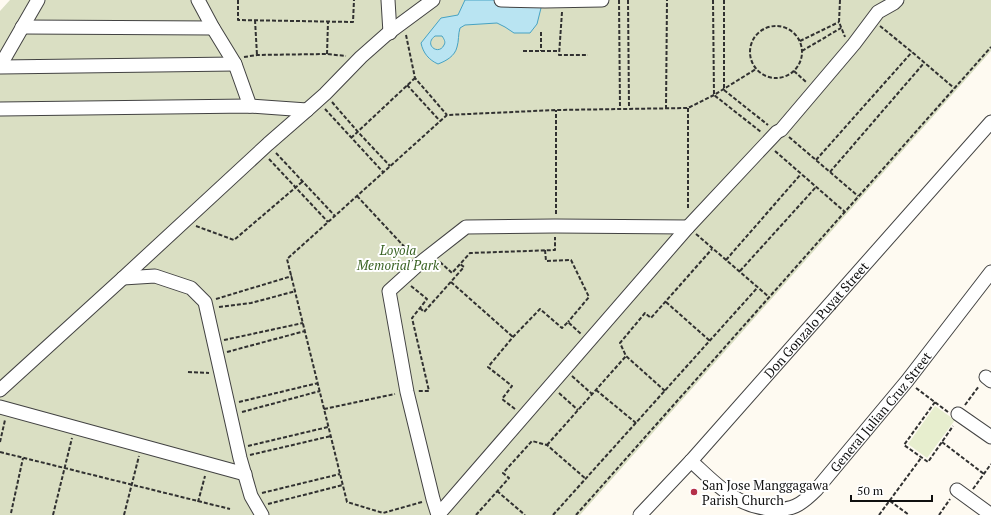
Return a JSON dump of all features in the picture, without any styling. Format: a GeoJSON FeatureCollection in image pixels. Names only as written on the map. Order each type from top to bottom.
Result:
{"type":"FeatureCollection","features":[{"type":"Feature","properties":{"kind":"street"},"geometry":{"type":"LineString","coordinates":[[0,67],[38,0]]}},
{"type":"Feature","properties":{"kind":"street"},"geometry":{"type":"LineString","coordinates":[[198,0],[233,61],[250,106]]}},
{"type":"Feature","properties":{"kind":"street"},"geometry":{"type":"LineString","coordinates":[[388,0],[390,33]]}},
{"type":"Feature","properties":{"kind":"street"},"geometry":{"type":"LineString","coordinates":[[0,390],[307,110],[361,57],[403,22],[433,0]]}},
{"type":"Feature","properties":{"kind":"street"},"geometry":{"type":"LineString","coordinates":[[501,0],[602,0]]}},
{"type":"Feature","properties":{"kind":"street"},"geometry":{"type":"LineString","coordinates":[[688,227],[466,227],[420,263],[389,291],[407,392],[432,499],[438,515],[688,227],[774,136],[815,90],[854,44],[876,11],[893,1]]}},
{"type":"Feature","properties":{"kind":"street"},"geometry":{"type":"LineString","coordinates":[[22,27],[213,28]]}},
{"type":"Feature","properties":{"kind":"street"},"geometry":{"type":"LineString","coordinates":[[0,67],[233,61]]}},
{"type":"Feature","properties":{"kind":"street"},"geometry":{"type":"LineString","coordinates":[[0,109],[250,106],[307,110]]}},
{"type":"Feature","properties":{"kind":"street","name":"Don Gonzalo Puyat Street"},"geometry":{"type":"LineString","coordinates":[[640,515],[691,461],[991,122]]}},
{"type":"Feature","properties":{"kind":"street","name":"General Julian Cruz Street"},"geometry":{"type":"LineString","coordinates":[[691,461],[721,488],[741,502],[748,511],[762,508],[791,511],[816,490],[907,381],[991,272]]}},
{"type":"Feature","properties":{"kind":"street"},"geometry":{"type":"LineString","coordinates":[[123,278],[155,276],[192,288],[206,305],[239,453],[257,506]]}},
{"type":"Feature","properties":{"kind":"street"},"geometry":{"type":"LineString","coordinates":[[4,408],[245,474]]}},
{"type":"Feature","properties":{"kind":"street"},"geometry":{"type":"LineString","coordinates":[[959,415],[991,437]]}},
{"type":"Feature","properties":{"kind":"street"},"geometry":{"type":"LineString","coordinates":[[962,494],[990,514]]}},
{"type":"Feature","properties":{"kind":"path"},"geometry":{"type":"LineString","coordinates":[[238,0],[238,20],[328,22],[352,22],[354,0]]}},
{"type":"Feature","properties":{"kind":"path"},"geometry":{"type":"LineString","coordinates":[[619,0],[620,108]]}},
{"type":"Feature","properties":{"kind":"path"},"geometry":{"type":"LineString","coordinates":[[628,0],[628,108]]}},
{"type":"Feature","properties":{"kind":"path"},"geometry":{"type":"LineString","coordinates":[[666,0],[666,109]]}},
{"type":"Feature","properties":{"kind":"path"},"geometry":{"type":"LineString","coordinates":[[712,0],[714,95]]}},
{"type":"Feature","properties":{"kind":"path"},"geometry":{"type":"LineString","coordinates":[[724,0],[724,90],[774,136],[801,174],[845,212]]}},
{"type":"Feature","properties":{"kind":"path"},"geometry":{"type":"LineString","coordinates":[[840,0],[839,22],[844,36],[854,44]]}},
{"type":"Feature","properties":{"kind":"path"},"geometry":{"type":"LineString","coordinates":[[562,1],[559,55],[588,55]]}},
{"type":"Feature","properties":{"kind":"path"},"geometry":{"type":"LineString","coordinates":[[876,11],[912,52],[954,88]]}},
{"type":"Feature","properties":{"kind":"path"},"geometry":{"type":"LineString","coordinates":[[255,20],[257,55]]}},
{"type":"Feature","properties":{"kind":"path"},"geometry":{"type":"LineString","coordinates":[[327,54],[328,22]]}},
{"type":"Feature","properties":{"kind":"path"},"geometry":{"type":"LineString","coordinates":[[403,22],[415,78],[447,115]]}},
{"type":"Feature","properties":{"kind":"path"},"geometry":{"type":"LineString","coordinates":[[800,41],[839,22]]}},
{"type":"Feature","properties":{"kind":"path"},"geometry":{"type":"LineString","coordinates":[[780,26],[792,31],[800,41],[802,51],[800,62],[794,71],[782,78],[768,77],[756,70],[750,58],[750,45],[756,34],[767,27],[780,26]]}},
{"type":"Feature","properties":{"kind":"path"},"geometry":{"type":"LineString","coordinates":[[802,51],[841,28]]}},
{"type":"Feature","properties":{"kind":"path"},"geometry":{"type":"LineString","coordinates":[[540,32],[541,51]]}},
{"type":"Feature","properties":{"kind":"path"},"geometry":{"type":"LineString","coordinates":[[576,515],[991,47]]}},
{"type":"Feature","properties":{"kind":"path"},"geometry":{"type":"LineString","coordinates":[[523,51],[560,51]]}},
{"type":"Feature","properties":{"kind":"path"},"geometry":{"type":"LineString","coordinates":[[816,160],[912,52]]}},
{"type":"Feature","properties":{"kind":"path"},"geometry":{"type":"LineString","coordinates":[[233,61],[257,55],[327,54],[361,57]]}},
{"type":"Feature","properties":{"kind":"path"},"geometry":{"type":"LineString","coordinates":[[830,172],[924,63]]}},
{"type":"Feature","properties":{"kind":"path"},"geometry":{"type":"LineString","coordinates":[[432,499],[382,513],[347,502],[287,259],[447,115],[620,108],[688,108],[724,90],[756,70]]}},
{"type":"Feature","properties":{"kind":"path"},"geometry":{"type":"LineString","coordinates":[[794,71],[815,90]]}},
{"type":"Feature","properties":{"kind":"path"},"geometry":{"type":"LineString","coordinates":[[351,138],[415,78]]}},
{"type":"Feature","properties":{"kind":"path"},"geometry":{"type":"LineString","coordinates":[[408,85],[440,122]]}},
{"type":"Feature","properties":{"kind":"path"},"geometry":{"type":"LineString","coordinates":[[714,95],[774,136],[816,160],[858,196]]}},
{"type":"Feature","properties":{"kind":"path"},"geometry":{"type":"LineString","coordinates":[[321,97],[358,132],[390,166]]}},
{"type":"Feature","properties":{"kind":"path"},"geometry":{"type":"LineString","coordinates":[[321,97],[351,138],[383,172]]}},
{"type":"Feature","properties":{"kind":"path"},"geometry":{"type":"LineString","coordinates":[[688,108],[688,227],[769,297]]}},
{"type":"Feature","properties":{"kind":"path"},"geometry":{"type":"LineString","coordinates":[[432,254],[452,273],[470,253],[555,250],[556,110]]}},
{"type":"Feature","properties":{"kind":"path"},"geometry":{"type":"LineString","coordinates":[[265,147],[335,216]]}},
{"type":"Feature","properties":{"kind":"path"},"geometry":{"type":"LineString","coordinates":[[265,147],[296,187],[328,222]]}},
{"type":"Feature","properties":{"kind":"path"},"geometry":{"type":"LineString","coordinates":[[726,260],[801,174]]}},
{"type":"Feature","properties":{"kind":"path"},"geometry":{"type":"LineString","coordinates":[[184,221],[234,240],[302,182]]}},
{"type":"Feature","properties":{"kind":"path"},"geometry":{"type":"LineString","coordinates":[[740,271],[816,187]]}},
{"type":"Feature","properties":{"kind":"path"},"geometry":{"type":"LineString","coordinates":[[357,196],[420,263]]}},
{"type":"Feature","properties":{"kind":"path"},"geometry":{"type":"LineString","coordinates":[[665,391],[626,356],[620,343],[646,313],[651,318],[713,248]]}},
{"type":"Feature","properties":{"kind":"path"},"geometry":{"type":"LineString","coordinates":[[524,416],[502,399],[512,386],[488,367],[540,309],[562,328],[589,297],[571,260],[546,261],[545,250]]}},
{"type":"Feature","properties":{"kind":"path"},"geometry":{"type":"LineString","coordinates":[[420,308],[424,312],[464,267],[460,264]]}},
{"type":"Feature","properties":{"kind":"path"},"geometry":{"type":"LineString","coordinates":[[206,305],[292,276]]}},
{"type":"Feature","properties":{"kind":"path"},"geometry":{"type":"LineString","coordinates":[[324,409],[407,392],[429,391],[412,318],[427,299],[402,279]]}},
{"type":"Feature","properties":{"kind":"path"},"geometry":{"type":"LineString","coordinates":[[451,282],[514,338]]}},
{"type":"Feature","properties":{"kind":"path"},"geometry":{"type":"LineString","coordinates":[[553,515],[758,287]]}},
{"type":"Feature","properties":{"kind":"path"},"geometry":{"type":"LineString","coordinates":[[206,305],[251,303],[296,291]]}},
{"type":"Feature","properties":{"kind":"path"},"geometry":{"type":"LineString","coordinates":[[666,302],[710,341]]}},
{"type":"Feature","properties":{"kind":"path"},"geometry":{"type":"LineString","coordinates":[[568,322],[589,342]]}},
{"type":"Feature","properties":{"kind":"path"},"geometry":{"type":"LineString","coordinates":[[216,348],[303,323]]}},
{"type":"Feature","properties":{"kind":"path"},"geometry":{"type":"LineString","coordinates":[[216,348],[305,331]]}},
{"type":"Feature","properties":{"kind":"path"},"geometry":{"type":"LineString","coordinates":[[547,445],[626,356]]}},
{"type":"Feature","properties":{"kind":"path"},"geometry":{"type":"LineString","coordinates":[[565,369],[592,394]]}},
{"type":"Feature","properties":{"kind":"path"},"geometry":{"type":"LineString","coordinates":[[188,372],[221,374]]}},
{"type":"Feature","properties":{"kind":"path"},"geometry":{"type":"LineString","coordinates":[[935,402],[904,445],[928,462],[959,415],[988,379]]}},
{"type":"Feature","properties":{"kind":"path"},"geometry":{"type":"LineString","coordinates":[[907,381],[955,418],[959,415]]}},
{"type":"Feature","properties":{"kind":"path"},"geometry":{"type":"LineString","coordinates":[[229,410],[318,384]]}},
{"type":"Feature","properties":{"kind":"path"},"geometry":{"type":"LineString","coordinates":[[550,386],[578,410]]}},
{"type":"Feature","properties":{"kind":"path"},"geometry":{"type":"LineString","coordinates":[[596,390],[636,423]]}},
{"type":"Feature","properties":{"kind":"path"},"geometry":{"type":"LineString","coordinates":[[229,410],[320,391]]}},
{"type":"Feature","properties":{"kind":"path"},"geometry":{"type":"LineString","coordinates":[[0,442],[4,408]]}},
{"type":"Feature","properties":{"kind":"path"},"geometry":{"type":"LineString","coordinates":[[53,515],[74,427]]}},
{"type":"Feature","properties":{"kind":"path"},"geometry":{"type":"LineString","coordinates":[[239,453],[328,427]]}},
{"type":"Feature","properties":{"kind":"path"},"geometry":{"type":"LineString","coordinates":[[239,453],[331,436]]}},
{"type":"Feature","properties":{"kind":"path"},"geometry":{"type":"LineString","coordinates":[[476,515],[509,478],[504,473],[532,441],[547,445],[586,479]]}},
{"type":"Feature","properties":{"kind":"path"},"geometry":{"type":"LineString","coordinates":[[942,442],[984,474]]}},
{"type":"Feature","properties":{"kind":"path"},"geometry":{"type":"LineString","coordinates":[[124,515],[141,446]]}},
{"type":"Feature","properties":{"kind":"path"},"geometry":{"type":"LineString","coordinates":[[0,452],[230,509]]}},
{"type":"Feature","properties":{"kind":"path"},"geometry":{"type":"LineString","coordinates":[[11,513],[23,458]]}},
{"type":"Feature","properties":{"kind":"path"},"geometry":{"type":"LineString","coordinates":[[879,515],[921,458]]}},
{"type":"Feature","properties":{"kind":"path"},"geometry":{"type":"LineString","coordinates":[[198,502],[208,464]]}},
{"type":"Feature","properties":{"kind":"path"},"geometry":{"type":"LineString","coordinates":[[939,515],[984,474],[991,464]]}},
{"type":"Feature","properties":{"kind":"path"},"geometry":{"type":"LineString","coordinates":[[257,506],[340,474]]}},
{"type":"Feature","properties":{"kind":"path"},"geometry":{"type":"LineString","coordinates":[[257,506],[343,485]]}},
{"type":"Feature","properties":{"kind":"path"},"geometry":{"type":"LineString","coordinates":[[497,491],[525,515]]}},
{"type":"Feature","properties":{"kind":"path"},"geometry":{"type":"LineString","coordinates":[[890,501],[909,515]]}},
{"type":"Feature","properties":{"kind":"green space","name":"Loyola Memorial Park"},"geometry":{"type":"Polygon","coordinates":[[[10,0],[991,0],[991,51],[580,515],[0,515],[0,11],[10,0]]]}},
{"type":"Feature","properties":{"kind":"green space"},"geometry":{"type":"Polygon","coordinates":[[[935,406],[955,420],[927,458],[908,444],[935,406]]]}},
{"type":"Feature","properties":{"kind":"water"},"geometry":{"type":"Polygon","coordinates":[[[465,0],[543,0],[537,24],[530,33],[514,33],[497,23],[465,25],[460,28],[458,45],[452,56],[438,64],[427,56],[421,43],[441,18],[458,15],[465,0]],[[435,36],[432,39],[431,46],[433,48],[439,50],[442,48],[445,43],[442,36],[435,36]]]}},
{"type":"Feature","properties":{"kind":"place","name":"San Jose Manggagawa Parish Church"},"geometry":{"type":"Point","coordinates":[694,492]}}]}
